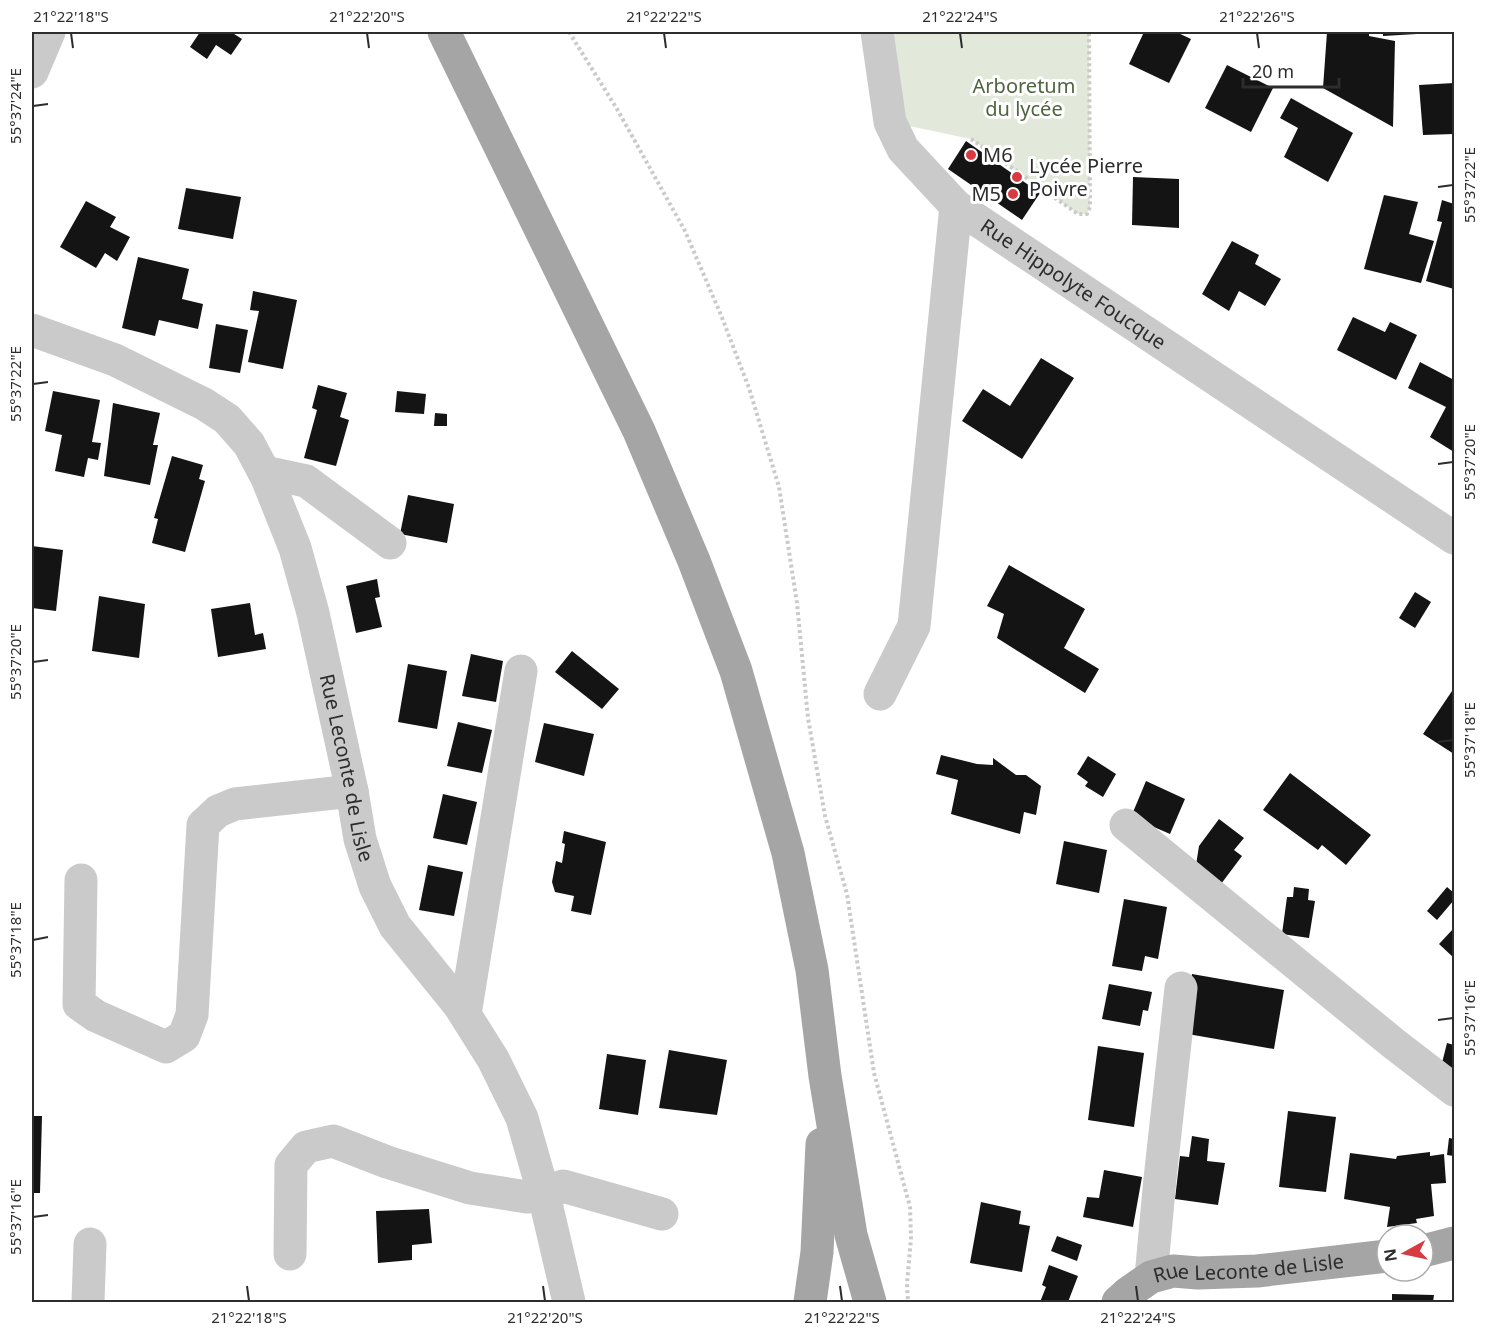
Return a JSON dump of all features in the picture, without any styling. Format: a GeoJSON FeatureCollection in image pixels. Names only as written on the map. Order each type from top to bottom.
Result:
{"type":"FeatureCollection","features":[{"type":"Feature","properties":{"kind":"main road"},"geometry":{"type":"LineString","coordinates":[[444,32],[639,431],[694,561],[736,671],[788,853],[812,970],[825,1076],[851,1235],[870,1302]]}},
{"type":"Feature","properties":{"kind":"main road"},"geometry":{"type":"LineString","coordinates":[[810,1302],[817,1252],[825,1076]]}},
{"type":"Feature","properties":{"kind":"main road"},"geometry":{"type":"LineString","coordinates":[[1435,1248],[1455,1243]]}},
{"type":"Feature","properties":{"kind":"main road","name":"Rue Leconte de Lisle"},"geometry":{"type":"LineString","coordinates":[[1118,1302],[1151,1277],[1173,1270],[1198,1273],[1257,1271],[1375,1257]]}},
{"type":"Feature","properties":{"kind":"street"},"geometry":{"type":"LineString","coordinates":[[32,72],[49,32]]}},
{"type":"Feature","properties":{"kind":"street"},"geometry":{"type":"LineString","coordinates":[[877,32],[890,122],[903,149],[956,206]]}},
{"type":"Feature","properties":{"kind":"street","name":"Rue Hippolyte Foucque"},"geometry":{"type":"LineString","coordinates":[[880,694],[914,626],[956,206],[1455,538]]}},
{"type":"Feature","properties":{"kind":"street","name":"Rue Leconte de Lisle"},"geometry":{"type":"LineString","coordinates":[[32,330],[115,360],[204,404],[226,419],[249,444],[264,472],[295,548],[313,613],[352,791],[360,839],[375,886],[396,926],[465,1014],[493,1059],[522,1118],[544,1195],[569,1302]]}},
{"type":"Feature","properties":{"kind":"street"},"geometry":{"type":"LineString","coordinates":[[264,472],[306,481],[390,543]]}},
{"type":"Feature","properties":{"kind":"street"},"geometry":{"type":"LineString","coordinates":[[465,1014],[521,671]]}},
{"type":"Feature","properties":{"kind":"street"},"geometry":{"type":"LineString","coordinates":[[81,880],[79,1004],[96,1016],[166,1047],[184,1036],[192,1014],[203,825],[218,811],[235,804],[352,791]]}},
{"type":"Feature","properties":{"kind":"street"},"geometry":{"type":"LineString","coordinates":[[1126,825],[1393,1043],[1455,1089]]}},
{"type":"Feature","properties":{"kind":"street"},"geometry":{"type":"LineString","coordinates":[[1151,1277],[1181,988]]}},
{"type":"Feature","properties":{"kind":"street"},"geometry":{"type":"LineString","coordinates":[[290,1254],[291,1165],[306,1147],[333,1141],[387,1162],[470,1188],[527,1197],[544,1195],[563,1186],[662,1214]]}},
{"type":"Feature","properties":{"kind":"street"},"geometry":{"type":"LineString","coordinates":[[88,1302],[90,1244]]}},
{"type":"Feature","properties":{"kind":"path"},"geometry":{"type":"LineString","coordinates":[[569,32],[617,109],[685,231],[721,315],[748,388],[779,486],[797,603],[808,717],[825,816],[847,894],[874,1073],[910,1208],[908,1302]]}},
{"type":"Feature","properties":{"kind":"path"},"geometry":{"type":"LineString","coordinates":[[971,139],[1078,214],[1087,214],[1090,207],[1089,32]]}},
{"type":"Feature","properties":{"kind":"green space","name":"Arboretum du lycée"},"geometry":{"type":"Polygon","coordinates":[[[877,32],[1089,32],[1090,207],[1087,214],[1078,214],[971,139],[890,122],[877,32]]]}},
{"type":"Feature","properties":{"kind":"building"},"geometry":{"type":"Polygon","coordinates":[[[200,32],[231,32],[242,39],[231,55],[216,45],[207,59],[190,47],[200,32]]]}},
{"type":"Feature","properties":{"kind":"building"},"geometry":{"type":"Polygon","coordinates":[[[1144,32],[1176,32],[1191,39],[1169,83],[1129,64],[1144,32]]]}},
{"type":"Feature","properties":{"kind":"building"},"geometry":{"type":"Polygon","coordinates":[[[1327,32],[1369,32],[1369,36],[1395,41],[1393,127],[1323,88],[1327,32]]]}},
{"type":"Feature","properties":{"kind":"building"},"geometry":{"type":"Polygon","coordinates":[[[1383,32],[1434,32],[1434,33],[1383,36],[1383,32]]]}},
{"type":"Feature","properties":{"kind":"building"},"geometry":{"type":"Polygon","coordinates":[[[1227,65],[1273,88],[1251,132],[1205,108],[1227,65]]]}},
{"type":"Feature","properties":{"kind":"building"},"geometry":{"type":"Polygon","coordinates":[[[1454,83],[1454,134],[1423,135],[1419,85],[1454,83]]]}},
{"type":"Feature","properties":{"kind":"building"},"geometry":{"type":"Polygon","coordinates":[[[1291,98],[1353,133],[1328,182],[1284,157],[1298,128],[1280,118],[1291,98]]]}},
{"type":"Feature","properties":{"kind":"building"},"geometry":{"type":"Polygon","coordinates":[[[966,141],[1040,193],[1022,220],[948,169],[966,141]]]}},
{"type":"Feature","properties":{"kind":"building"},"geometry":{"type":"Polygon","coordinates":[[[1133,177],[1179,179],[1179,228],[1132,225],[1133,177]]]}},
{"type":"Feature","properties":{"kind":"building"},"geometry":{"type":"Polygon","coordinates":[[[186,188],[241,197],[233,239],[178,229],[186,188]]]}},
{"type":"Feature","properties":{"kind":"building"},"geometry":{"type":"Polygon","coordinates":[[[1384,195],[1418,202],[1409,234],[1434,241],[1421,283],[1364,269],[1384,195]]]}},
{"type":"Feature","properties":{"kind":"building"},"geometry":{"type":"Polygon","coordinates":[[[1442,200],[1454,204],[1454,289],[1426,281],[1442,222],[1437,221],[1442,200]]]}},
{"type":"Feature","properties":{"kind":"building"},"geometry":{"type":"Polygon","coordinates":[[[86,201],[116,217],[110,227],[130,237],[117,261],[105,253],[96,268],[60,247],[86,201]]]}},
{"type":"Feature","properties":{"kind":"building"},"geometry":{"type":"Polygon","coordinates":[[[1232,241],[1259,255],[1255,264],[1281,279],[1265,306],[1239,291],[1229,311],[1202,294],[1232,241]]]}},
{"type":"Feature","properties":{"kind":"building"},"geometry":{"type":"Polygon","coordinates":[[[138,257],[189,269],[182,299],[203,304],[198,329],[159,320],[155,336],[122,328],[138,257]]]}},
{"type":"Feature","properties":{"kind":"building"},"geometry":{"type":"Polygon","coordinates":[[[253,291],[297,300],[283,369],[248,362],[259,311],[250,310],[253,291]]]}},
{"type":"Feature","properties":{"kind":"building"},"geometry":{"type":"Polygon","coordinates":[[[1353,317],[1385,332],[1390,322],[1417,335],[1396,380],[1337,350],[1353,317]]]}},
{"type":"Feature","properties":{"kind":"building"},"geometry":{"type":"Polygon","coordinates":[[[216,324],[248,330],[240,373],[209,368],[216,324]]]}},
{"type":"Feature","properties":{"kind":"building"},"geometry":{"type":"Polygon","coordinates":[[[1041,358],[1074,378],[1022,459],[962,421],[983,389],[1010,406],[1041,358]]]}},
{"type":"Feature","properties":{"kind":"building"},"geometry":{"type":"Polygon","coordinates":[[[1420,362],[1454,380],[1454,452],[1430,437],[1446,407],[1408,388],[1420,362]]]}},
{"type":"Feature","properties":{"kind":"building"},"geometry":{"type":"Polygon","coordinates":[[[318,385],[347,393],[340,417],[349,420],[336,466],[304,458],[317,410],[312,408],[318,385]]]}},
{"type":"Feature","properties":{"kind":"building"},"geometry":{"type":"Polygon","coordinates":[[[53,391],[100,400],[92,442],[101,443],[98,460],[88,458],[84,477],[55,471],[62,435],[45,431],[53,391]]]}},
{"type":"Feature","properties":{"kind":"building"},"geometry":{"type":"Polygon","coordinates":[[[397,391],[426,394],[424,414],[395,412],[397,391]]]}},
{"type":"Feature","properties":{"kind":"building"},"geometry":{"type":"Polygon","coordinates":[[[113,403],[160,413],[153,445],[158,445],[150,485],[104,476],[113,403]]]}},
{"type":"Feature","properties":{"kind":"building"},"geometry":{"type":"Polygon","coordinates":[[[435,413],[447,414],[447,426],[434,426],[435,413]]]}},
{"type":"Feature","properties":{"kind":"building"},"geometry":{"type":"Polygon","coordinates":[[[172,456],[203,465],[199,479],[205,481],[185,552],[152,543],[158,519],[154,518],[172,456]]]}},
{"type":"Feature","properties":{"kind":"building"},"geometry":{"type":"Polygon","coordinates":[[[408,495],[454,504],[447,543],[400,534],[408,495]]]}},
{"type":"Feature","properties":{"kind":"building"},"geometry":{"type":"Polygon","coordinates":[[[32,546],[63,550],[56,611],[32,608],[32,546]]]}},
{"type":"Feature","properties":{"kind":"building"},"geometry":{"type":"Polygon","coordinates":[[[1009,565],[1085,609],[1064,648],[1099,669],[1085,693],[997,638],[1004,614],[987,606],[1009,565]]]}},
{"type":"Feature","properties":{"kind":"building"},"geometry":{"type":"Polygon","coordinates":[[[377,579],[380,597],[375,598],[382,627],[356,633],[346,586],[377,579]]]}},
{"type":"Feature","properties":{"kind":"building"},"geometry":{"type":"Polygon","coordinates":[[[1415,592],[1431,602],[1415,628],[1399,618],[1415,592]]]}},
{"type":"Feature","properties":{"kind":"building"},"geometry":{"type":"Polygon","coordinates":[[[99,596],[145,604],[139,658],[92,651],[99,596]]]}},
{"type":"Feature","properties":{"kind":"building"},"geometry":{"type":"Polygon","coordinates":[[[250,603],[255,635],[263,633],[266,649],[218,657],[211,609],[250,603]]]}},
{"type":"Feature","properties":{"kind":"building"},"geometry":{"type":"Polygon","coordinates":[[[572,651],[619,689],[602,709],[555,672],[572,651]]]}},
{"type":"Feature","properties":{"kind":"building"},"geometry":{"type":"Polygon","coordinates":[[[471,654],[503,661],[496,702],[462,696],[471,654]]]}},
{"type":"Feature","properties":{"kind":"building"},"geometry":{"type":"Polygon","coordinates":[[[408,664],[447,671],[437,729],[398,722],[408,664]]]}},
{"type":"Feature","properties":{"kind":"building"},"geometry":{"type":"Polygon","coordinates":[[[1452,691],[1454,693],[1454,754],[1423,734],[1452,691]]]}},
{"type":"Feature","properties":{"kind":"building"},"geometry":{"type":"Polygon","coordinates":[[[458,722],[492,730],[482,773],[447,766],[458,722]]]}},
{"type":"Feature","properties":{"kind":"building"},"geometry":{"type":"Polygon","coordinates":[[[544,723],[594,734],[584,776],[535,762],[544,723]]]}},
{"type":"Feature","properties":{"kind":"building"},"geometry":{"type":"Polygon","coordinates":[[[941,755],[977,764],[993,765],[993,758],[1016,775],[1026,775],[1041,786],[1036,815],[1024,812],[1020,834],[951,814],[958,780],[936,774],[941,755]]]}},
{"type":"Feature","properties":{"kind":"building"},"geometry":{"type":"Polygon","coordinates":[[[1088,756],[1116,774],[1103,797],[1085,786],[1088,782],[1077,774],[1088,756]]]}},
{"type":"Feature","properties":{"kind":"building"},"geometry":{"type":"Polygon","coordinates":[[[1290,773],[1371,835],[1346,865],[1322,845],[1318,850],[1263,810],[1290,773]]]}},
{"type":"Feature","properties":{"kind":"building"},"geometry":{"type":"Polygon","coordinates":[[[1146,781],[1185,799],[1170,834],[1131,817],[1146,781]]]}},
{"type":"Feature","properties":{"kind":"building"},"geometry":{"type":"Polygon","coordinates":[[[443,794],[477,802],[467,845],[433,838],[443,794]]]}},
{"type":"Feature","properties":{"kind":"building"},"geometry":{"type":"Polygon","coordinates":[[[1219,819],[1244,838],[1234,850],[1242,856],[1221,884],[1196,865],[1199,846],[1219,819]]]}},
{"type":"Feature","properties":{"kind":"building"},"geometry":{"type":"Polygon","coordinates":[[[564,831],[606,842],[591,915],[571,911],[574,896],[555,892],[552,882],[556,861],[562,863],[565,844],[562,843],[564,831]]]}},
{"type":"Feature","properties":{"kind":"building"},"geometry":{"type":"Polygon","coordinates":[[[1064,841],[1107,850],[1099,893],[1056,884],[1064,841]]]}},
{"type":"Feature","properties":{"kind":"building"},"geometry":{"type":"Polygon","coordinates":[[[428,865],[463,872],[454,916],[419,910],[428,865]]]}},
{"type":"Feature","properties":{"kind":"building"},"geometry":{"type":"Polygon","coordinates":[[[1294,887],[1309,889],[1308,900],[1315,901],[1309,938],[1282,934],[1287,897],[1293,897],[1294,887]]]}},
{"type":"Feature","properties":{"kind":"building"},"geometry":{"type":"Polygon","coordinates":[[[1447,887],[1454,893],[1454,900],[1437,920],[1427,911],[1447,887]]]}},
{"type":"Feature","properties":{"kind":"building"},"geometry":{"type":"Polygon","coordinates":[[[1124,899],[1167,907],[1158,959],[1145,956],[1142,971],[1112,966],[1124,899]]]}},
{"type":"Feature","properties":{"kind":"building"},"geometry":{"type":"Polygon","coordinates":[[[1454,928],[1454,958],[1439,944],[1454,928]]]}},
{"type":"Feature","properties":{"kind":"building"},"geometry":{"type":"Polygon","coordinates":[[[1192,974],[1284,990],[1274,1049],[1182,1033],[1192,974]]]}},
{"type":"Feature","properties":{"kind":"building"},"geometry":{"type":"Polygon","coordinates":[[[1109,984],[1152,992],[1148,1011],[1143,1010],[1140,1026],[1102,1019],[1109,984]]]}},
{"type":"Feature","properties":{"kind":"building"},"geometry":{"type":"Polygon","coordinates":[[[1447,1043],[1454,1045],[1454,1071],[1441,1067],[1447,1043]]]}},
{"type":"Feature","properties":{"kind":"building"},"geometry":{"type":"Polygon","coordinates":[[[1098,1046],[1144,1053],[1134,1127],[1088,1120],[1098,1046]]]}},
{"type":"Feature","properties":{"kind":"building"},"geometry":{"type":"Polygon","coordinates":[[[669,1050],[727,1060],[717,1115],[659,1108],[669,1050]]]}},
{"type":"Feature","properties":{"kind":"building"},"geometry":{"type":"Polygon","coordinates":[[[607,1054],[646,1060],[638,1115],[599,1109],[607,1054]]]}},
{"type":"Feature","properties":{"kind":"building"},"geometry":{"type":"Polygon","coordinates":[[[1288,1111],[1336,1117],[1326,1192],[1279,1187],[1288,1111]]]}},
{"type":"Feature","properties":{"kind":"building"},"geometry":{"type":"Polygon","coordinates":[[[32,1116],[42,1116],[40,1193],[32,1193],[32,1116]]]}},
{"type":"Feature","properties":{"kind":"building"},"geometry":{"type":"Polygon","coordinates":[[[1192,1136],[1209,1139],[1207,1161],[1225,1163],[1218,1205],[1175,1199],[1180,1156],[1189,1157],[1192,1136]]]}},
{"type":"Feature","properties":{"kind":"building"},"geometry":{"type":"Polygon","coordinates":[[[1449,1138],[1454,1139],[1454,1156],[1447,1155],[1449,1138]]]}},
{"type":"Feature","properties":{"kind":"building"},"geometry":{"type":"Polygon","coordinates":[[[1430,1152],[1430,1156],[1444,1154],[1446,1183],[1431,1184],[1434,1216],[1416,1219],[1417,1223],[1388,1223],[1390,1207],[1344,1199],[1350,1153],[1396,1159],[1397,1156],[1430,1152]]]}},
{"type":"Feature","properties":{"kind":"building"},"geometry":{"type":"Polygon","coordinates":[[[1104,1170],[1142,1177],[1133,1227],[1083,1217],[1087,1197],[1099,1198],[1104,1170]]]}},
{"type":"Feature","properties":{"kind":"building"},"geometry":{"type":"Polygon","coordinates":[[[981,1202],[1021,1211],[1019,1224],[1030,1226],[1022,1272],[970,1263],[981,1202]]]}},
{"type":"Feature","properties":{"kind":"building"},"geometry":{"type":"Polygon","coordinates":[[[429,1209],[432,1243],[412,1245],[412,1260],[378,1263],[376,1211],[429,1209]]]}},
{"type":"Feature","properties":{"kind":"building"},"geometry":{"type":"Polygon","coordinates":[[[1057,1236],[1082,1245],[1077,1261],[1051,1251],[1057,1236]]]}},
{"type":"Feature","properties":{"kind":"building"},"geometry":{"type":"Polygon","coordinates":[[[1049,1265],[1078,1276],[1068,1302],[1040,1302],[1046,1287],[1042,1285],[1049,1265]]]}},
{"type":"Feature","properties":{"kind":"building"},"geometry":{"type":"Polygon","coordinates":[[[1392,1294],[1434,1295],[1433,1302],[1392,1302],[1392,1294]]]}},
{"type":"Feature","properties":{"kind":"place","name":"M6"},"geometry":{"type":"Point","coordinates":[971,155]}},
{"type":"Feature","properties":{"kind":"place","name":"Lycée Pierre Poivre"},"geometry":{"type":"Point","coordinates":[1017,177]}},
{"type":"Feature","properties":{"kind":"place","name":"M5"},"geometry":{"type":"Point","coordinates":[1013,194]}}]}
